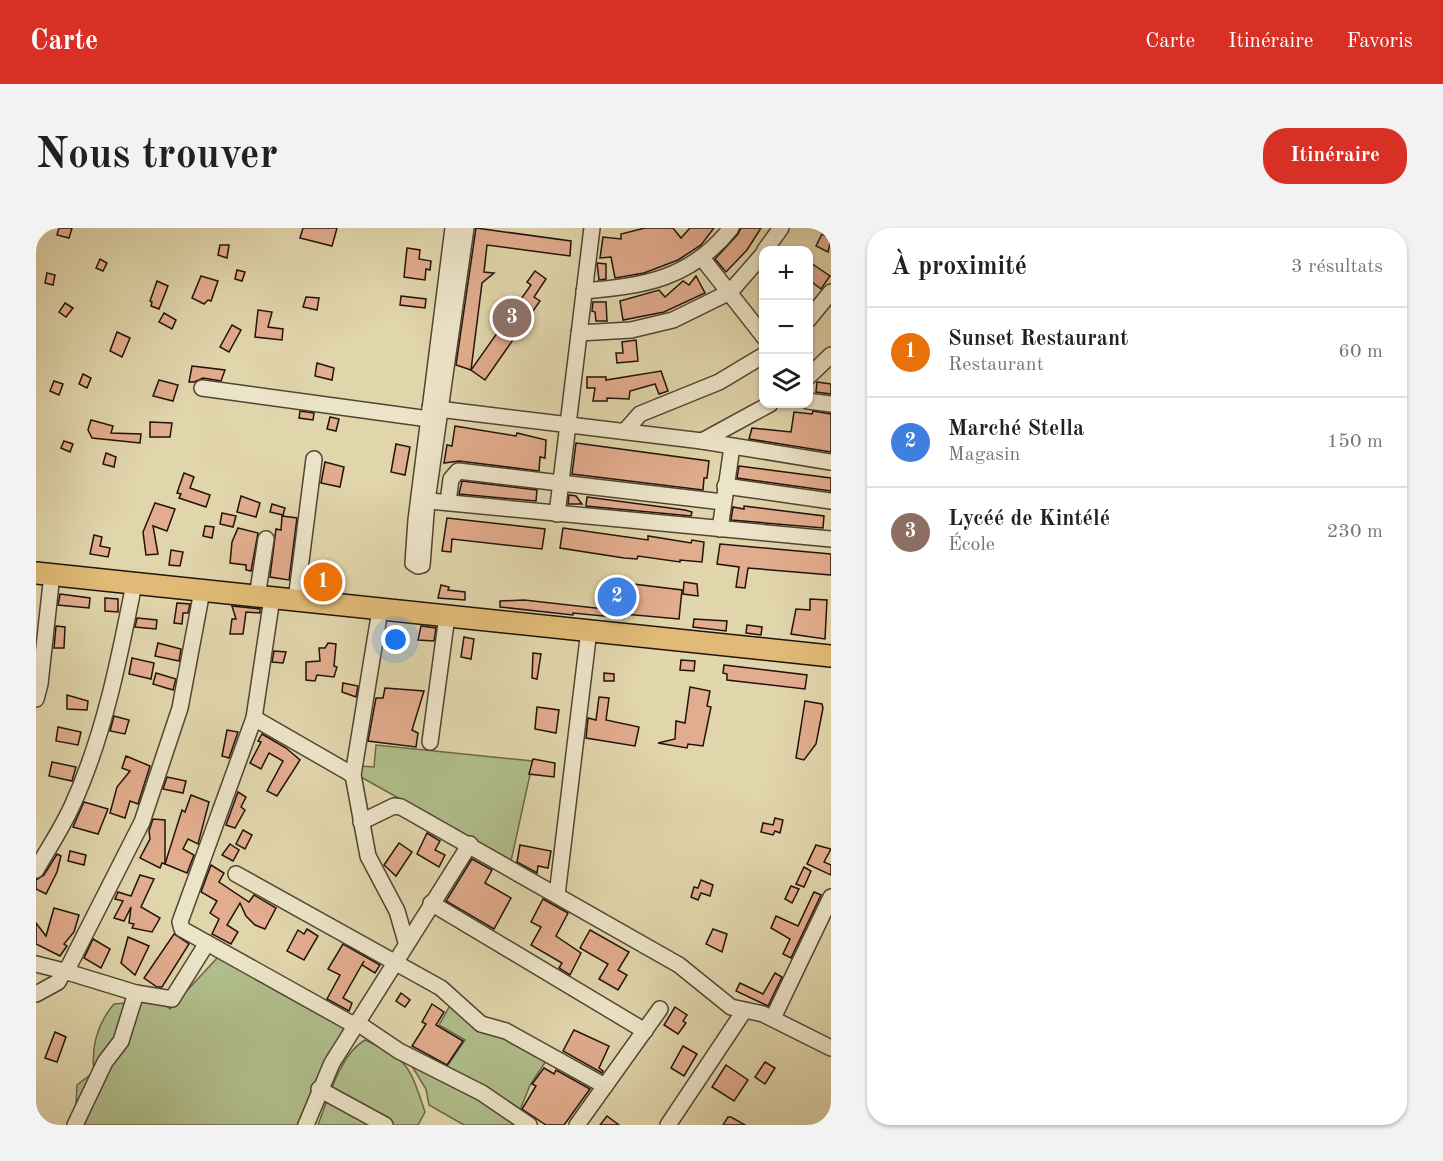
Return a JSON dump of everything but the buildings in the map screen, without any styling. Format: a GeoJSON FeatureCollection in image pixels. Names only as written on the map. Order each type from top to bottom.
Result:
{"type":"FeatureCollection","features":[{"type":"Feature","properties":{"kind":"highway"},"geometry":{"type":"LineString","coordinates":[[44,574],[831,656]]}},
{"type":"Feature","properties":{"kind":"street"},"geometry":{"type":"LineString","coordinates":[[453,228],[423,500],[831,539]]}},
{"type":"Feature","properties":{"kind":"street"},"geometry":{"type":"LineString","coordinates":[[433,412],[466,228]]}},
{"type":"Feature","properties":{"kind":"street"},"geometry":{"type":"LineString","coordinates":[[557,514],[592,228]]}},
{"type":"Feature","properties":{"kind":"street"},"geometry":{"type":"LineString","coordinates":[[584,291],[633,287],[657,281],[702,258],[731,228]]}},
{"type":"Feature","properties":{"kind":"street"},"geometry":{"type":"LineString","coordinates":[[768,246],[781,228]]}},
{"type":"Feature","properties":{"kind":"street"},"geometry":{"type":"LineString","coordinates":[[702,258],[759,330]]}},
{"type":"Feature","properties":{"kind":"street"},"geometry":{"type":"LineString","coordinates":[[579,333],[631,330],[673,320],[730,292],[759,258]]}},
{"type":"Feature","properties":{"kind":"street"},"geometry":{"type":"LineString","coordinates":[[813,314],[831,292]]}},
{"type":"Feature","properties":{"kind":"street"},"geometry":{"type":"LineString","coordinates":[[813,372],[831,355]]}},
{"type":"Feature","properties":{"kind":"street"},"geometry":{"type":"LineString","coordinates":[[625,431],[640,414],[719,382],[759,358]]}},
{"type":"Feature","properties":{"kind":"street"},"geometry":{"type":"LineString","coordinates":[[202,388],[625,431],[831,462]]}},
{"type":"Feature","properties":{"kind":"street"},"geometry":{"type":"LineString","coordinates":[[813,401],[831,404]]}},
{"type":"Feature","properties":{"kind":"street"},"geometry":{"type":"LineString","coordinates":[[702,441],[763,408]]}},
{"type":"Feature","properties":{"kind":"street"},"geometry":{"type":"LineString","coordinates":[[720,529],[732,447]]}},
{"type":"Feature","properties":{"kind":"street"},"geometry":{"type":"LineString","coordinates":[[296,600],[314,459]]}},
{"type":"Feature","properties":{"kind":"street"},"geometry":{"type":"LineString","coordinates":[[448,502],[451,479],[458,471],[723,502]]}},
{"type":"Feature","properties":{"kind":"street"},"geometry":{"type":"LineString","coordinates":[[725,486],[831,501]]}},
{"type":"Feature","properties":{"kind":"street"},"geometry":{"type":"LineString","coordinates":[[266,539],[264,597],[254,718],[180,922],[182,929],[355,1023],[399,1051],[482,1093],[529,1125]]}},
{"type":"Feature","properties":{"kind":"street"},"geometry":{"type":"LineString","coordinates":[[36,699],[40,684],[44,574]]}},
{"type":"Feature","properties":{"kind":"street"},"geometry":{"type":"LineString","coordinates":[[36,870],[72,807],[94,750],[117,674],[134,584]]}},
{"type":"Feature","properties":{"kind":"street"},"geometry":{"type":"LineString","coordinates":[[36,994],[58,982],[142,822],[180,708],[202,591]]}},
{"type":"Feature","properties":{"kind":"street"},"geometry":{"type":"LineString","coordinates":[[380,610],[353,775],[368,856],[397,911],[406,942]]}},
{"type":"Feature","properties":{"kind":"street"},"geometry":{"type":"LineString","coordinates":[[430,741],[447,616]]}},
{"type":"Feature","properties":{"kind":"street"},"geometry":{"type":"LineString","coordinates":[[557,895],[589,630]]}},
{"type":"Feature","properties":{"kind":"street"},"geometry":{"type":"LineString","coordinates":[[254,718],[353,775]]}},
{"type":"Feature","properties":{"kind":"street"},"geometry":{"type":"LineString","coordinates":[[361,822],[394,806],[401,807],[470,844],[679,965],[724,1002],[744,1011],[763,1014],[831,1048]]}},
{"type":"Feature","properties":{"kind":"street"},"geometry":{"type":"LineString","coordinates":[[306,1125],[319,1089],[355,1023],[470,844]]}},
{"type":"Feature","properties":{"kind":"street"},"geometry":{"type":"LineString","coordinates":[[236,874],[441,988],[481,1024],[506,1031],[605,1086]]}},
{"type":"Feature","properties":{"kind":"street"},"geometry":{"type":"LineString","coordinates":[[772,1018],[831,897]]}},
{"type":"Feature","properties":{"kind":"street"},"geometry":{"type":"LineString","coordinates":[[431,903],[645,1030]]}},
{"type":"Feature","properties":{"kind":"street"},"geometry":{"type":"LineString","coordinates":[[36,964],[136,993],[172,999],[207,943]]}},
{"type":"Feature","properties":{"kind":"street"},"geometry":{"type":"LineString","coordinates":[[75,1125],[105,1062],[121,1041],[136,993]]}},
{"type":"Feature","properties":{"kind":"street"},"geometry":{"type":"LineString","coordinates":[[577,1125],[660,1008]]}},
{"type":"Feature","properties":{"kind":"street"},"geometry":{"type":"LineString","coordinates":[[668,1125],[744,1011]]}},
{"type":"Feature","properties":{"kind":"street"},"geometry":{"type":"LineString","coordinates":[[319,1089],[385,1125]]}},
{"type":"Feature","properties":{"kind":"green space"},"geometry":{"type":"Polygon","coordinates":[[[376,745],[533,761],[511,861],[359,776],[360,766],[374,767],[376,745]]]}},
{"type":"Feature","properties":{"kind":"green space"},"geometry":{"type":"Polygon","coordinates":[[[219,956],[352,1025],[317,1078],[297,1125],[75,1125],[77,1085],[94,1072],[93,1054],[96,1036],[114,1004],[160,1001],[170,1009],[219,956]]]}},
{"type":"Feature","properties":{"kind":"green space"},"geometry":{"type":"Polygon","coordinates":[[[453,1000],[548,1058],[530,1085],[514,1125],[464,1125],[429,1105],[426,1089],[403,1052],[409,1047],[446,1068],[465,1040],[439,1025],[453,1000]]]}},
{"type":"Feature","properties":{"kind":"green space"},"geometry":{"type":"Polygon","coordinates":[[[365,1040],[400,1060],[411,1075],[425,1112],[418,1125],[318,1125],[342,1066],[356,1047],[365,1040]]]}},
{"type":"Feature","properties":{"kind":"place","name":"Lycéé de Kintélé"},"geometry":{"type":"Point","coordinates":[512,318]}},
{"type":"Feature","properties":{"kind":"place","name":"Sunset Restaurant"},"geometry":{"type":"Point","coordinates":[323,582]}},
{"type":"Feature","properties":{"kind":"place","name":"Marché Stella"},"geometry":{"type":"Point","coordinates":[617,597]}}]}
